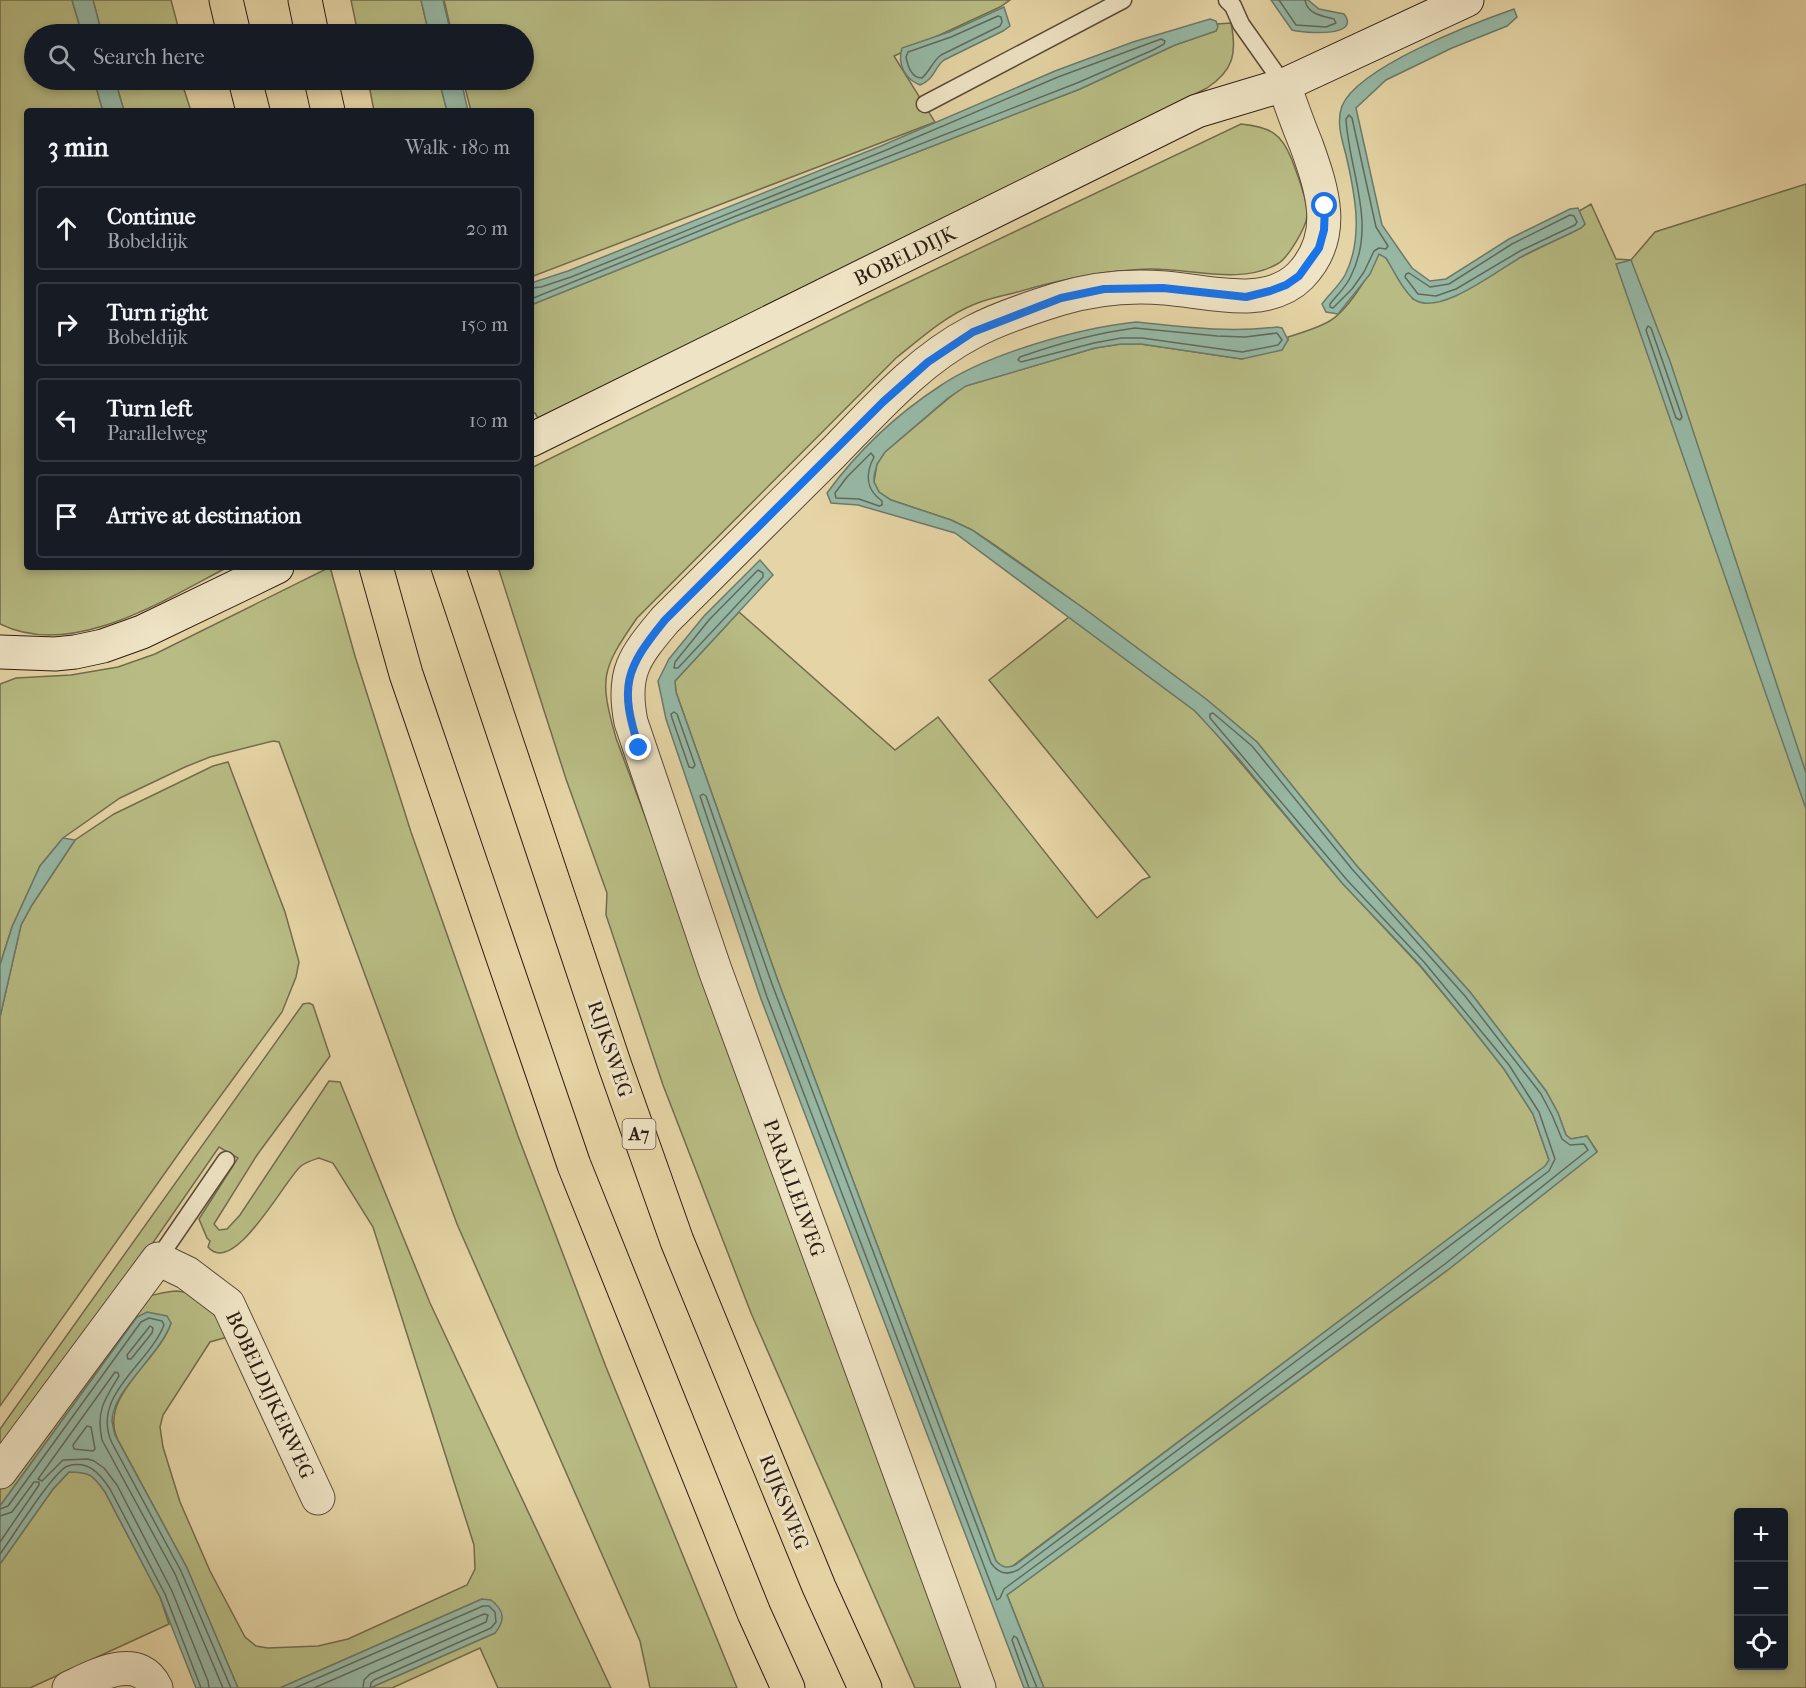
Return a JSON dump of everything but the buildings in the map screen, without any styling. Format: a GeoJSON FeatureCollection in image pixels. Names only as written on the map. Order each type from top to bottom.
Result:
{"type":"FeatureCollection","features":[{"type":"Feature","properties":{"kind":"highway"},"geometry":{"type":"LineString","coordinates":[[226,0],[232,24]]}},
{"type":"Feature","properties":{"kind":"highway"},"geometry":{"type":"LineString","coordinates":[[305,0],[310,24]]}},
{"type":"Feature","properties":{"kind":"highway"},"geometry":{"type":"LineString","coordinates":[[248,90],[252,108]]}},
{"type":"Feature","properties":{"kind":"highway"},"geometry":{"type":"LineString","coordinates":[[323,90],[327,108]]}},
{"type":"Feature","properties":{"kind":"highway"},"geometry":{"type":"LineString","coordinates":[[377,570],[406,674],[574,1165],[750,1602],[788,1688]]}},
{"type":"Feature","properties":{"kind":"highway","name":"RIJKSWEG"},"geometry":{"type":"LineString","coordinates":[[449,570],[615,1066],[677,1241],[819,1587],[865,1688]]}},
{"type":"Feature","properties":{"kind":"street","name":"BOBELDIJK"},"geometry":{"type":"LineString","coordinates":[[534,439],[1197,111],[1284,85],[1467,0]]}},
{"type":"Feature","properties":{"kind":"street","name":"PARALLELWEG"},"geometry":{"type":"LineString","coordinates":[[979,1688],[715,970],[630,722],[627,683],[633,664],[665,620],[883,402],[928,362],[973,332],[1061,298],[1104,289],[1163,288],[1246,297],[1286,285],[1299,276],[1319,248],[1324,230],[1325,206],[1317,176],[1284,85]]}},
{"type":"Feature","properties":{"kind":"street"},"geometry":{"type":"LineString","coordinates":[[0,652],[55,654],[103,646],[142,632],[270,570]]}},
{"type":"Feature","properties":{"kind":"street"},"geometry":{"type":"LineString","coordinates":[[0,1472],[158,1259]]}},
{"type":"Feature","properties":{"kind":"street","name":"BOBELDIJKERWEG"},"geometry":{"type":"LineString","coordinates":[[158,1259],[187,1273],[228,1304],[318,1498]]}},
{"type":"Feature","properties":{"kind":"street"},"geometry":{"type":"LineString","coordinates":[[69,1688],[106,1672],[120,1669],[144,1672],[151,1677],[156,1688]]}},
{"type":"Feature","properties":{"kind":"lane"},"geometry":{"type":"LineString","coordinates":[[925,104],[1123,0]]}},
{"type":"Feature","properties":{"kind":"lane"},"geometry":{"type":"LineString","coordinates":[[1227,0],[1284,85]]}},
{"type":"Feature","properties":{"kind":"lane"},"geometry":{"type":"LineString","coordinates":[[158,1259],[226,1160]]}},
{"type":"Feature","properties":{"kind":"green space"},"geometry":{"type":"Polygon","coordinates":[[[0,0],[72,0],[79,24],[24,24],[24,90],[97,90],[102,108],[24,108],[24,570],[222,570],[147,609],[87,630],[57,635],[28,633],[0,624],[0,0]]]}},
{"type":"Feature","properties":{"kind":"green space"},"geometry":{"type":"Polygon","coordinates":[[[93,0],[171,0],[177,24],[99,24],[93,0]]]}},
{"type":"Feature","properties":{"kind":"green space"},"geometry":{"type":"Polygon","coordinates":[[[351,0],[421,0],[427,24],[356,24],[351,0]]]}},
{"type":"Feature","properties":{"kind":"green space"},"geometry":{"type":"Polygon","coordinates":[[[444,0],[1010,0],[1000,7],[894,56],[935,122],[534,276],[534,108],[470,108],[466,90],[534,90],[534,24],[450,24],[444,0]]]}},
{"type":"Feature","properties":{"kind":"green space"},"geometry":{"type":"Polygon","coordinates":[[[1231,23],[1233,52],[1223,74],[1207,88],[757,313],[538,418],[534,413],[534,304],[739,221],[1080,89],[1175,45],[1216,31],[1217,24],[1231,23]]]}},
{"type":"Feature","properties":{"kind":"green space"},"geometry":{"type":"Polygon","coordinates":[[[118,90],[184,90],[190,108],[123,108],[118,90]]]}},
{"type":"Feature","properties":{"kind":"green space"},"geometry":{"type":"Polygon","coordinates":[[[370,90],[442,90],[446,108],[373,108],[370,90]]]}},
{"type":"Feature","properties":{"kind":"green space"},"geometry":{"type":"Polygon","coordinates":[[[1241,124],[1267,129],[1278,137],[1292,160],[1304,197],[1307,217],[1300,235],[1283,260],[1264,270],[1232,275],[1165,269],[1097,274],[989,299],[964,309],[934,328],[896,358],[637,618],[616,650],[607,675],[607,701],[616,738],[968,1688],[915,1688],[751,1313],[663,1085],[606,915],[607,893],[566,779],[499,570],[534,570],[534,467],[869,301],[1241,124]]]}},
{"type":"Feature","properties":{"kind":"green space"},"geometry":{"type":"Polygon","coordinates":[[[1806,184],[1806,773],[1793,736],[1806,785],[1806,1688],[1044,1688],[1007,1595],[1449,1269],[1597,1151],[1587,1136],[1571,1139],[1566,1135],[1558,1113],[1546,1091],[1470,992],[1356,865],[1257,742],[1206,699],[995,545],[951,520],[891,500],[879,492],[874,482],[877,464],[885,452],[965,386],[1095,348],[1121,344],[1141,344],[1242,359],[1288,340],[1288,337],[1318,327],[1336,317],[1357,292],[1379,254],[1386,258],[1413,299],[1523,256],[1581,228],[1585,224],[1579,211],[1591,204],[1616,259],[1631,260],[1655,232],[1806,184]]]}},
{"type":"Feature","properties":{"kind":"green space"},"geometry":{"type":"Polygon","coordinates":[[[324,570],[331,570],[355,656],[411,832],[518,1136],[606,1367],[737,1688],[650,1688],[640,1641],[457,1224],[279,742],[273,741],[210,757],[185,767],[120,798],[63,838],[40,866],[12,927],[0,965],[0,684],[16,678],[71,675],[118,667],[155,654],[324,570]]]}},
{"type":"Feature","properties":{"kind":"green space"},"geometry":{"type":"Polygon","coordinates":[[[739,612],[895,750],[938,717],[1097,918],[1142,880],[1150,877],[989,680],[1069,617],[1195,711],[1213,730],[1343,884],[1420,966],[1504,1069],[1533,1114],[1549,1160],[1546,1166],[1010,1568],[1001,1567],[996,1561],[778,981],[676,692],[675,681],[739,612]]]}},
{"type":"Feature","properties":{"kind":"green space"},"geometry":{"type":"Polygon","coordinates":[[[228,762],[285,912],[299,962],[296,977],[282,1012],[0,1406],[0,1017],[21,925],[75,840],[114,814],[213,766],[228,762]]]}},
{"type":"Feature","properties":{"kind":"green space"},"geometry":{"type":"Polygon","coordinates":[[[303,1004],[313,1005],[330,1056],[257,1155],[214,1224],[219,1230],[227,1229],[240,1215],[329,1081],[340,1082],[430,1303],[611,1688],[498,1688],[480,1648],[392,1688],[370,1688],[495,1633],[482,1599],[280,1688],[238,1688],[187,1568],[118,1440],[114,1424],[116,1409],[122,1394],[155,1351],[171,1323],[137,1317],[0,1506],[0,1487],[149,1296],[177,1291],[194,1296],[201,1301],[231,1336],[210,1342],[163,1415],[160,1427],[163,1447],[180,1502],[210,1571],[245,1637],[256,1646],[268,1648],[318,1646],[348,1639],[467,1585],[475,1569],[474,1545],[373,1227],[333,1163],[319,1158],[307,1162],[293,1174],[245,1238],[231,1249],[219,1253],[208,1247],[210,1241],[199,1219],[238,1158],[219,1147],[121,1289],[0,1452],[0,1429],[303,1004]]]}},
{"type":"Feature","properties":{"kind":"green space"},"geometry":{"type":"Polygon","coordinates":[[[70,1471],[91,1476],[105,1492],[160,1597],[169,1624],[30,1688],[0,1688],[0,1564],[53,1489],[70,1471]]]}},
{"type":"Feature","properties":{"kind":"water"},"geometry":{"type":"Polygon","coordinates":[[[72,0],[93,0],[99,24],[79,24],[72,0]]]}},
{"type":"Feature","properties":{"kind":"water"},"geometry":{"type":"Polygon","coordinates":[[[421,0],[443,0],[449,24],[427,24],[421,0]]]}},
{"type":"Feature","properties":{"kind":"water"},"geometry":{"type":"Polygon","coordinates":[[[1271,0],[1308,0],[1319,9],[1344,14],[1347,22],[1345,27],[1329,32],[1292,30],[1271,0]]]}},
{"type":"Feature","properties":{"kind":"water"},"geometry":{"type":"Polygon","coordinates":[[[1004,7],[1010,26],[1003,31],[944,60],[925,83],[920,85],[906,75],[901,60],[902,48],[949,32],[1004,7]]]}},
{"type":"Feature","properties":{"kind":"water"},"geometry":{"type":"Polygon","coordinates":[[[1514,9],[1517,17],[1507,26],[1452,48],[1386,80],[1356,108],[1382,225],[1412,268],[1430,281],[1446,279],[1509,239],[1570,209],[1578,208],[1585,224],[1523,256],[1470,289],[1439,302],[1426,303],[1411,297],[1386,258],[1379,254],[1370,274],[1338,314],[1326,312],[1322,304],[1345,275],[1351,261],[1356,231],[1355,200],[1340,131],[1342,106],[1352,91],[1370,76],[1393,62],[1446,36],[1514,9]]]}},
{"type":"Feature","properties":{"kind":"water"},"geometry":{"type":"Polygon","coordinates":[[[1210,19],[1216,21],[1218,27],[1216,31],[1175,45],[1080,89],[739,221],[534,304],[534,282],[568,271],[881,146],[1055,71],[1133,42],[1210,19]]]}},
{"type":"Feature","properties":{"kind":"water"},"geometry":{"type":"Polygon","coordinates":[[[97,90],[118,90],[123,108],[102,108],[97,90]]]}},
{"type":"Feature","properties":{"kind":"water"},"geometry":{"type":"Polygon","coordinates":[[[442,90],[463,90],[467,108],[446,108],[442,90]]]}},
{"type":"Feature","properties":{"kind":"water"},"geometry":{"type":"Polygon","coordinates":[[[1631,260],[1670,361],[1806,773],[1806,809],[1616,264],[1631,260]]]}},
{"type":"Feature","properties":{"kind":"water"},"geometry":{"type":"Polygon","coordinates":[[[1136,322],[1223,329],[1277,327],[1282,328],[1288,340],[1282,350],[1242,359],[1141,344],[1121,344],[1095,348],[966,386],[948,398],[885,452],[877,464],[874,476],[879,492],[891,500],[951,520],[972,530],[1086,610],[1206,699],[1257,742],[1356,865],[1470,992],[1546,1091],[1558,1113],[1566,1135],[1571,1139],[1587,1136],[1597,1152],[1449,1269],[1007,1595],[1044,1688],[1024,1688],[761,999],[666,719],[658,681],[669,659],[704,616],[760,560],[773,575],[675,681],[676,692],[778,981],[996,1561],[1000,1565],[1007,1567],[1015,1565],[1545,1166],[1549,1160],[1533,1114],[1504,1069],[1471,1027],[1420,965],[1343,884],[1239,759],[1195,711],[955,533],[858,505],[831,503],[827,493],[893,421],[924,397],[960,374],[1008,353],[1061,336],[1136,322]]]}},
{"type":"Feature","properties":{"kind":"water"},"geometry":{"type":"Polygon","coordinates":[[[63,838],[75,840],[21,925],[0,1017],[0,965],[12,927],[40,866],[63,838]]]}},
{"type":"Feature","properties":{"kind":"water"},"geometry":{"type":"Polygon","coordinates":[[[147,1312],[167,1316],[171,1323],[158,1347],[120,1397],[114,1409],[112,1421],[115,1433],[187,1568],[238,1688],[196,1688],[160,1597],[105,1492],[90,1476],[69,1472],[53,1489],[0,1564],[0,1506],[137,1317],[147,1312]]]}},
{"type":"Feature","properties":{"kind":"water"},"geometry":{"type":"Polygon","coordinates":[[[482,1599],[491,1600],[501,1611],[501,1624],[495,1633],[370,1688],[280,1688],[482,1599]]]}},
{"type":"Feature","properties":{"kind":"route"},"geometry":{"type":"LineString","coordinates":[[639,748],[630,722],[627,683],[633,664],[646,644],[665,620],[883,402],[928,362],[973,332],[1061,298],[1104,289],[1163,288],[1246,297],[1286,285],[1299,276],[1319,248],[1324,230],[1325,206]]}}]}
